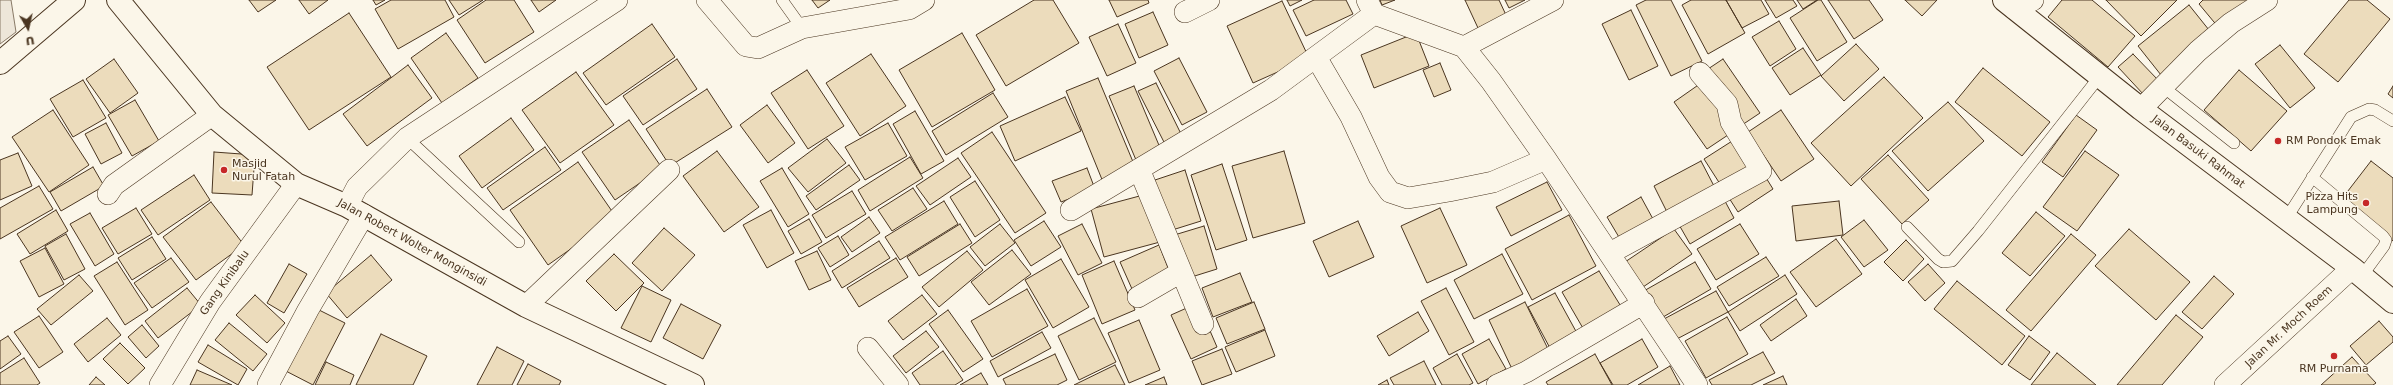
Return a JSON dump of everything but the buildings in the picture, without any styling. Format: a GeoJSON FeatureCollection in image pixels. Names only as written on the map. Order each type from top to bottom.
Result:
{"type":"FeatureCollection","features":[{"type":"Feature","properties":{"kind":"main road"},"geometry":{"type":"LineString","coordinates":[[0,63],[74,0]]}},
{"type":"Feature","properties":{"kind":"main road","name":"Jalan Robert Wolter Monginsidi"},"geometry":{"type":"LineString","coordinates":[[118,0],[212,115],[296,184],[356,211],[526,306],[693,385]]}},
{"type":"Feature","properties":{"kind":"main road","name":"Jalan Basuki Rahmat"},"geometry":{"type":"LineString","coordinates":[[2018,3],[2100,76],[2141,109],[2357,272],[2393,302]]}},
{"type":"Feature","properties":{"kind":"street"},"geometry":{"type":"LineString","coordinates":[[268,385],[308,310],[356,211],[357,187],[407,138],[617,0]]}},
{"type":"Feature","properties":{"kind":"street"},"geometry":{"type":"LineString","coordinates":[[707,0],[746,46],[758,48],[802,28],[909,9],[924,0]]}},
{"type":"Feature","properties":{"kind":"street"},"geometry":{"type":"LineString","coordinates":[[1185,12],[1209,0]]}},
{"type":"Feature","properties":{"kind":"street"},"geometry":{"type":"LineString","coordinates":[[1464,47],[1553,0]]}},
{"type":"Feature","properties":{"kind":"street"},"geometry":{"type":"LineString","coordinates":[[2141,109],[2198,51],[2231,24],[2267,0]]}},
{"type":"Feature","properties":{"kind":"street"},"geometry":{"type":"LineString","coordinates":[[1071,210],[1271,90],[1316,58],[1371,7],[1464,47],[1491,81],[1546,160],[1644,303],[1697,385]]}},
{"type":"Feature","properties":{"kind":"street"},"geometry":{"type":"LineString","coordinates":[[1316,58],[1351,117],[1379,177],[1390,192],[1408,198],[1456,190],[1493,182],[1546,160]]}},
{"type":"Feature","properties":{"kind":"street"},"geometry":{"type":"LineString","coordinates":[[1610,253],[1761,171],[1731,122],[1727,104],[1700,73]]}},
{"type":"Feature","properties":{"kind":"street"},"geometry":{"type":"LineString","coordinates":[[108,194],[114,185],[212,115]]}},
{"type":"Feature","properties":{"kind":"street"},"geometry":{"type":"LineString","coordinates":[[1139,169],[1203,324]]}},
{"type":"Feature","properties":{"kind":"street"},"geometry":{"type":"LineString","coordinates":[[526,306],[669,170]]}},
{"type":"Feature","properties":{"kind":"street","name":"Gang Kinibalu"},"geometry":{"type":"LineString","coordinates":[[160,385],[210,302],[296,184]]}},
{"type":"Feature","properties":{"kind":"street"},"geometry":{"type":"LineString","coordinates":[[1138,297],[1181,272]]}},
{"type":"Feature","properties":{"kind":"street","name":"Jalan Mr. Moch Roem"},"geometry":{"type":"LineString","coordinates":[[2225,385],[2357,272]]}},
{"type":"Feature","properties":{"kind":"street"},"geometry":{"type":"LineString","coordinates":[[1497,385],[1531,379],[1644,303]]}},
{"type":"Feature","properties":{"kind":"street"},"geometry":{"type":"LineString","coordinates":[[868,348],[898,385]]}},
{"type":"Feature","properties":{"kind":"lane"},"geometry":{"type":"LineString","coordinates":[[782,0],[802,28]]}},
{"type":"Feature","properties":{"kind":"lane"},"geometry":{"type":"LineString","coordinates":[[1907,227],[1943,262],[1952,261],[1978,231],[2100,76]]}},
{"type":"Feature","properties":{"kind":"lane"},"geometry":{"type":"LineString","coordinates":[[2162,86],[2234,143]]}},
{"type":"Feature","properties":{"kind":"lane"},"geometry":{"type":"LineString","coordinates":[[2286,219],[2351,117],[2369,110],[2375,110],[2393,121]]}},
{"type":"Feature","properties":{"kind":"lane"},"geometry":{"type":"LineString","coordinates":[[407,138],[519,242]]}},
{"type":"Feature","properties":{"kind":"lane"},"geometry":{"type":"LineString","coordinates":[[2312,177],[2386,240],[2384,246],[2357,272]]}},
{"type":"Feature","properties":{"kind":"shaded area"},"geometry":{"type":"Polygon","coordinates":[[[0,0],[11,0],[16,32],[0,44],[0,0]]]}},
{"type":"Feature","properties":{"kind":"place","name":"RM Pondok Emak"},"geometry":{"type":"Point","coordinates":[2278,141]}},
{"type":"Feature","properties":{"kind":"place","name":"Masjid Nurul Fatah"},"geometry":{"type":"Point","coordinates":[224,170]}},
{"type":"Feature","properties":{"kind":"place","name":"Pizza Hits Lampung"},"geometry":{"type":"Point","coordinates":[2366,203]}},
{"type":"Feature","properties":{"kind":"place","name":"RM Purnama"},"geometry":{"type":"Point","coordinates":[2334,356]}}]}
